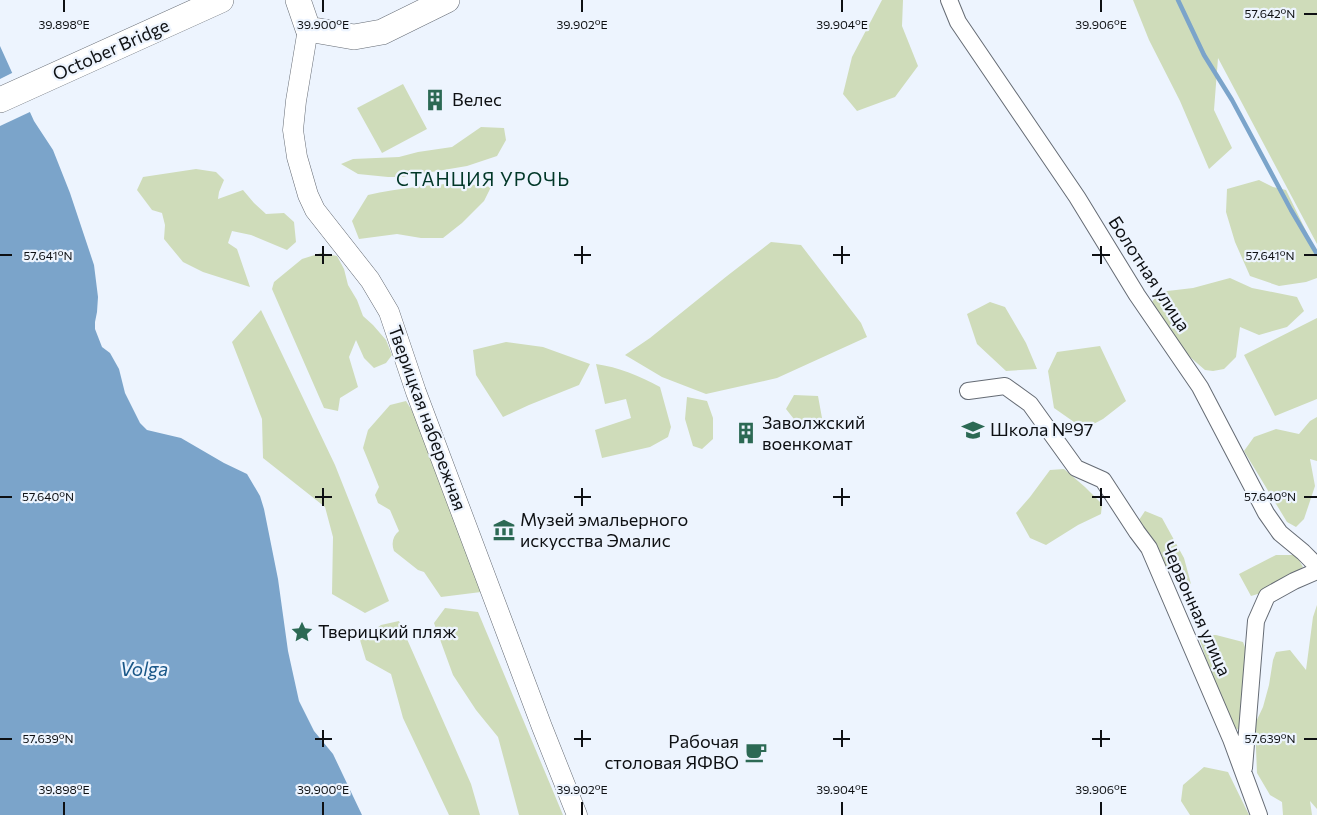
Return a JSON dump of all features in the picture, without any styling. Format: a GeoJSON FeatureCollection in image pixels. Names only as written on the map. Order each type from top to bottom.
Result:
{"type":"FeatureCollection","features":[{"type":"Feature","properties":{"kind":"main road","name":"October Bridge"},"geometry":{"type":"LineString","coordinates":[[0,100],[221,0]]}},
{"type":"Feature","properties":{"kind":"main road"},"geometry":{"type":"LineString","coordinates":[[298,0],[308,30],[354,37],[382,32],[446,0]]}},
{"type":"Feature","properties":{"kind":"street","name":"Болотная улица"},"geometry":{"type":"LineString","coordinates":[[949,0],[958,22],[1077,197],[1137,295],[1200,387],[1266,513],[1280,533],[1317,566]]}},
{"type":"Feature","properties":{"kind":"street","name":"Тверицкая набережная"},"geometry":{"type":"LineString","coordinates":[[308,30],[296,100],[294,130],[297,157],[308,195],[315,210],[370,280],[389,312],[416,392],[577,815]]}},
{"type":"Feature","properties":{"kind":"street","name":"Червонная улица"},"geometry":{"type":"LineString","coordinates":[[968,391],[1005,386],[1030,404],[1076,468],[1103,480],[1149,548],[1231,738],[1259,815]]}},
{"type":"Feature","properties":{"kind":"street"},"geometry":{"type":"LineString","coordinates":[[1243,773],[1256,621],[1267,596],[1317,571]]}},
{"type":"Feature","properties":{"kind":"green space"},"geometry":{"type":"Polygon","coordinates":[[[882,0],[903,0],[902,26],[918,66],[895,97],[857,111],[843,94],[852,57],[882,0]]]}},
{"type":"Feature","properties":{"kind":"green space"},"geometry":{"type":"Polygon","coordinates":[[[1133,0],[1317,0],[1317,244],[1218,58],[1214,110],[1232,148],[1209,169],[1180,101],[1149,40],[1133,0]]]}},
{"type":"Feature","properties":{"kind":"green space"},"geometry":{"type":"Polygon","coordinates":[[[403,84],[427,129],[382,153],[357,108],[403,84]]]}},
{"type":"Feature","properties":{"kind":"green space"},"geometry":{"type":"Polygon","coordinates":[[[481,127],[504,128],[506,140],[497,156],[467,166],[402,177],[388,177],[358,174],[341,164],[353,159],[399,157],[452,147],[481,127]]]}},
{"type":"Feature","properties":{"kind":"green space"},"geometry":{"type":"Polygon","coordinates":[[[196,169],[216,172],[224,180],[218,199],[243,190],[266,214],[284,213],[294,222],[296,242],[287,250],[251,235],[232,231],[228,243],[237,249],[250,287],[203,272],[183,262],[164,239],[165,225],[162,213],[152,210],[137,190],[143,177],[196,169]]]}},
{"type":"Feature","properties":{"kind":"green space"},"geometry":{"type":"Polygon","coordinates":[[[1259,180],[1273,187],[1286,190],[1317,257],[1317,278],[1306,282],[1279,286],[1250,276],[1235,242],[1226,212],[1227,189],[1259,180]]]}},
{"type":"Feature","properties":{"kind":"green space"},"geometry":{"type":"Polygon","coordinates":[[[461,183],[491,187],[484,201],[462,223],[443,238],[421,238],[397,234],[359,239],[352,221],[368,195],[414,187],[461,183]]]}},
{"type":"Feature","properties":{"kind":"green space"},"geometry":{"type":"Polygon","coordinates":[[[771,242],[801,245],[861,323],[867,337],[777,378],[706,394],[662,377],[625,355],[650,338],[771,242]]]}},
{"type":"Feature","properties":{"kind":"green space"},"geometry":{"type":"Polygon","coordinates":[[[321,253],[337,256],[363,316],[386,340],[392,355],[386,363],[374,368],[364,358],[356,340],[349,357],[358,387],[340,398],[338,411],[324,408],[272,289],[274,282],[302,259],[321,253]]]}},
{"type":"Feature","properties":{"kind":"green space"},"geometry":{"type":"Polygon","coordinates":[[[1230,278],[1252,288],[1297,297],[1304,311],[1287,327],[1259,335],[1240,327],[1236,357],[1224,369],[1205,370],[1183,351],[1152,302],[1159,292],[1193,288],[1230,278]]]}},
{"type":"Feature","properties":{"kind":"green space"},"geometry":{"type":"Polygon","coordinates":[[[990,302],[1005,307],[1026,343],[1037,369],[1006,371],[977,344],[967,314],[990,302]]]}},
{"type":"Feature","properties":{"kind":"green space"},"geometry":{"type":"Polygon","coordinates":[[[261,310],[335,465],[389,601],[365,613],[332,594],[333,537],[325,507],[263,458],[262,419],[232,342],[261,310]]]}},
{"type":"Feature","properties":{"kind":"green space"},"geometry":{"type":"Polygon","coordinates":[[[1317,318],[1317,399],[1275,416],[1244,355],[1317,318]]]}},
{"type":"Feature","properties":{"kind":"green space"},"geometry":{"type":"Polygon","coordinates":[[[506,342],[543,347],[590,364],[579,385],[503,417],[476,375],[473,350],[506,342]]]}},
{"type":"Feature","properties":{"kind":"green space"},"geometry":{"type":"Polygon","coordinates":[[[1100,346],[1126,401],[1103,419],[1084,429],[1054,408],[1048,371],[1057,352],[1100,346]]]}},
{"type":"Feature","properties":{"kind":"green space"},"geometry":{"type":"Polygon","coordinates":[[[596,364],[629,372],[660,387],[671,427],[668,437],[650,447],[602,458],[595,430],[631,418],[626,399],[605,404],[596,364]]]}},
{"type":"Feature","properties":{"kind":"green space"},"geometry":{"type":"Polygon","coordinates":[[[794,395],[818,396],[822,418],[817,426],[801,428],[786,409],[794,395]]]}},
{"type":"Feature","properties":{"kind":"green space"},"geometry":{"type":"Polygon","coordinates":[[[687,397],[707,401],[713,418],[713,439],[702,449],[693,446],[685,419],[687,397]]]}},
{"type":"Feature","properties":{"kind":"green space"},"geometry":{"type":"Polygon","coordinates":[[[406,401],[420,423],[481,592],[441,597],[424,572],[418,570],[394,551],[393,540],[399,531],[390,510],[378,503],[375,495],[379,487],[363,448],[368,430],[390,405],[406,401]]]}},
{"type":"Feature","properties":{"kind":"green space"},"geometry":{"type":"Polygon","coordinates":[[[1317,417],[1317,461],[1310,459],[1315,486],[1304,519],[1296,527],[1287,522],[1244,451],[1254,437],[1276,429],[1299,434],[1310,421],[1317,417]]]}},
{"type":"Feature","properties":{"kind":"green space"},"geometry":{"type":"Polygon","coordinates":[[[1064,469],[1102,504],[1101,514],[1078,525],[1046,545],[1030,538],[1016,513],[1050,470],[1064,469]]]}},
{"type":"Feature","properties":{"kind":"green space"},"geometry":{"type":"Polygon","coordinates":[[[1145,511],[1162,518],[1184,558],[1191,584],[1183,585],[1164,565],[1139,520],[1145,511]]]}},
{"type":"Feature","properties":{"kind":"green space"},"geometry":{"type":"Polygon","coordinates":[[[1276,555],[1296,555],[1303,567],[1268,591],[1251,596],[1239,574],[1276,555]]]}},
{"type":"Feature","properties":{"kind":"green space"},"geometry":{"type":"Polygon","coordinates":[[[1317,605],[1317,809],[1310,801],[1312,815],[1283,815],[1282,802],[1270,795],[1257,773],[1255,724],[1263,707],[1276,652],[1290,650],[1306,670],[1313,617],[1317,605]]]}},
{"type":"Feature","properties":{"kind":"green space"},"geometry":{"type":"Polygon","coordinates":[[[445,608],[478,612],[563,815],[519,815],[498,737],[476,710],[453,675],[434,623],[445,608]]]}},
{"type":"Feature","properties":{"kind":"green space"},"geometry":{"type":"Polygon","coordinates":[[[399,621],[471,784],[480,815],[449,815],[403,718],[391,674],[366,660],[360,640],[381,625],[399,621]]]}},
{"type":"Feature","properties":{"kind":"green space"},"geometry":{"type":"Polygon","coordinates":[[[1198,635],[1216,635],[1243,642],[1248,655],[1240,731],[1231,725],[1198,635]]]}},
{"type":"Feature","properties":{"kind":"green space"},"geometry":{"type":"Polygon","coordinates":[[[1204,767],[1228,772],[1249,815],[1190,815],[1181,801],[1183,785],[1204,767]]]}},
{"type":"Feature","properties":{"kind":"water","name":"Volga"},"geometry":{"type":"Polygon","coordinates":[[[0,46],[34,121],[53,150],[70,193],[94,265],[98,297],[95,329],[102,347],[110,353],[119,369],[125,393],[140,423],[147,430],[181,438],[247,474],[260,496],[278,579],[288,651],[299,701],[314,731],[333,754],[362,815],[0,815],[0,46]]]}},
{"type":"Feature","properties":{"kind":"pier"},"geometry":{"type":"Polygon","coordinates":[[[14,72],[32,111],[0,126],[0,79],[14,72]]]}},
{"type":"Feature","properties":{"kind":"waterway"},"geometry":{"type":"LineString","coordinates":[[1178,0],[1204,55],[1232,100],[1291,210],[1317,254]]}},
{"type":"Feature","properties":{"kind":"place","name":"Велес"},"geometry":{"type":"Point","coordinates":[435,100]}},
{"type":"Feature","properties":{"kind":"place","name":"Школа №97"},"geometry":{"type":"Point","coordinates":[973,430]}},
{"type":"Feature","properties":{"kind":"place","name":"Заволжский военкомат"},"geometry":{"type":"Point","coordinates":[746,433]}},
{"type":"Feature","properties":{"kind":"place","name":"Музей эмальерного искусства Эмалис"},"geometry":{"type":"Point","coordinates":[504,530]}},
{"type":"Feature","properties":{"kind":"place","name":"Тверицкий пляж"},"geometry":{"type":"Point","coordinates":[302,632]}},
{"type":"Feature","properties":{"kind":"place","name":"Рабочая столовая ЯФВО"},"geometry":{"type":"Point","coordinates":[756,752]}},
{"type":"Feature","properties":{"kind":"district","name":"СТАНЦИЯ УРОЧЬ"},"geometry":{"type":"Point","coordinates":[483,179]}}]}
